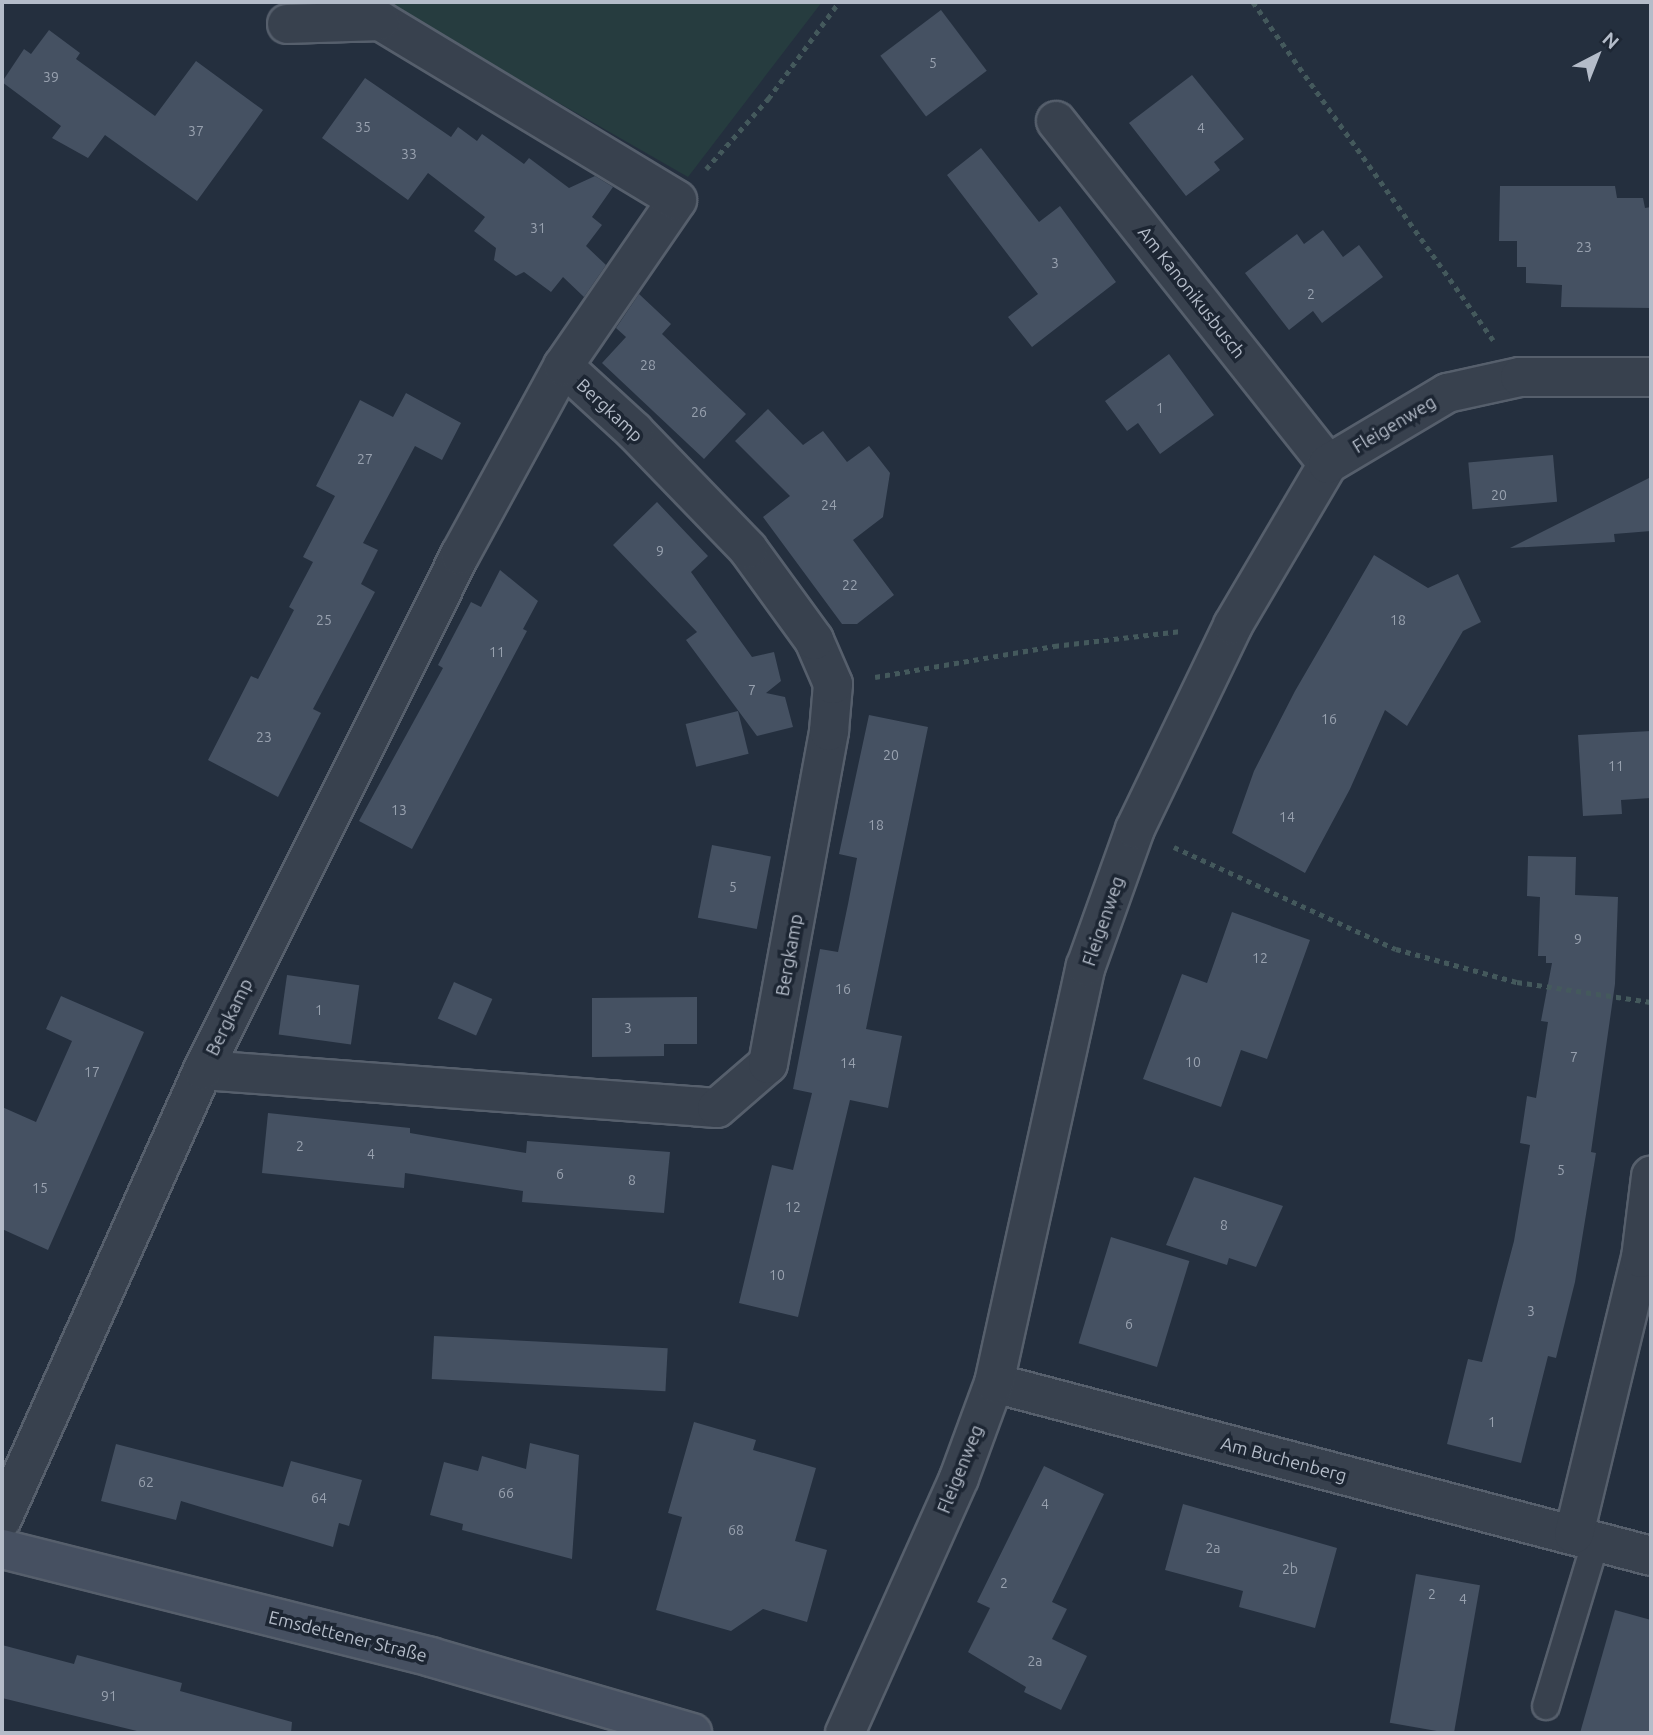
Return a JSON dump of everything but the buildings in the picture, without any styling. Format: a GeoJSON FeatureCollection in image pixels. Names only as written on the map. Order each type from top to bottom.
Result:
{"type":"FeatureCollection","features":[{"type":"Feature","properties":{"kind":"main road","name":"Emsdettener Straße"},"geometry":{"type":"LineString","coordinates":[[2,1549],[432,1657],[692,1733]]}},
{"type":"Feature","properties":{"kind":"street"},"geometry":{"type":"LineString","coordinates":[[287,24],[380,21],[677,200]]}},
{"type":"Feature","properties":{"kind":"street","name":"Am Kanonikusbusch"},"geometry":{"type":"LineString","coordinates":[[1056,121],[1328,464]]}},
{"type":"Feature","properties":{"kind":"street","name":"Bergkamp"},"geometry":{"type":"LineString","coordinates":[[2,1519],[203,1070],[460,555],[563,366],[677,200]]}},
{"type":"Feature","properties":{"kind":"street","name":"Bergkamp"},"geometry":{"type":"LineString","coordinates":[[203,1070],[717,1108],[768,1064],[829,731],[832,684],[814,640],[748,549],[634,431],[563,366]]}},
{"type":"Feature","properties":{"kind":"street","name":"Fleigenweg"},"geometry":{"type":"LineString","coordinates":[[845,1733],[959,1478],[994,1383],[1086,966],[1135,829],[1233,625],[1328,464],[1447,393],[1520,377],[1651,377]]}},
{"type":"Feature","properties":{"kind":"street"},"geometry":{"type":"LineString","coordinates":[[1585,1537],[1641,1258],[1651,1176]]}},
{"type":"Feature","properties":{"kind":"street","name":"Am Buchenberg"},"geometry":{"type":"LineString","coordinates":[[994,1383],[1651,1556]]}},
{"type":"Feature","properties":{"kind":"lane"},"geometry":{"type":"LineString","coordinates":[[1546,1706],[1585,1537]]}},
{"type":"Feature","properties":{"kind":"path"},"geometry":{"type":"LineString","coordinates":[[677,200],[768,99],[839,2]]}},
{"type":"Feature","properties":{"kind":"path"},"geometry":{"type":"LineString","coordinates":[[1253,2],[1520,377]]}},
{"type":"Feature","properties":{"kind":"path"},"geometry":{"type":"LineString","coordinates":[[832,684],[1054,646],[1233,625]]}},
{"type":"Feature","properties":{"kind":"path"},"geometry":{"type":"LineString","coordinates":[[1135,829],[1396,949],[1517,982],[1651,1002]]}},
{"type":"Feature","properties":{"kind":"green space"},"geometry":{"type":"Polygon","coordinates":[[[383,2],[822,2],[688,177],[383,2]]]}}]}
